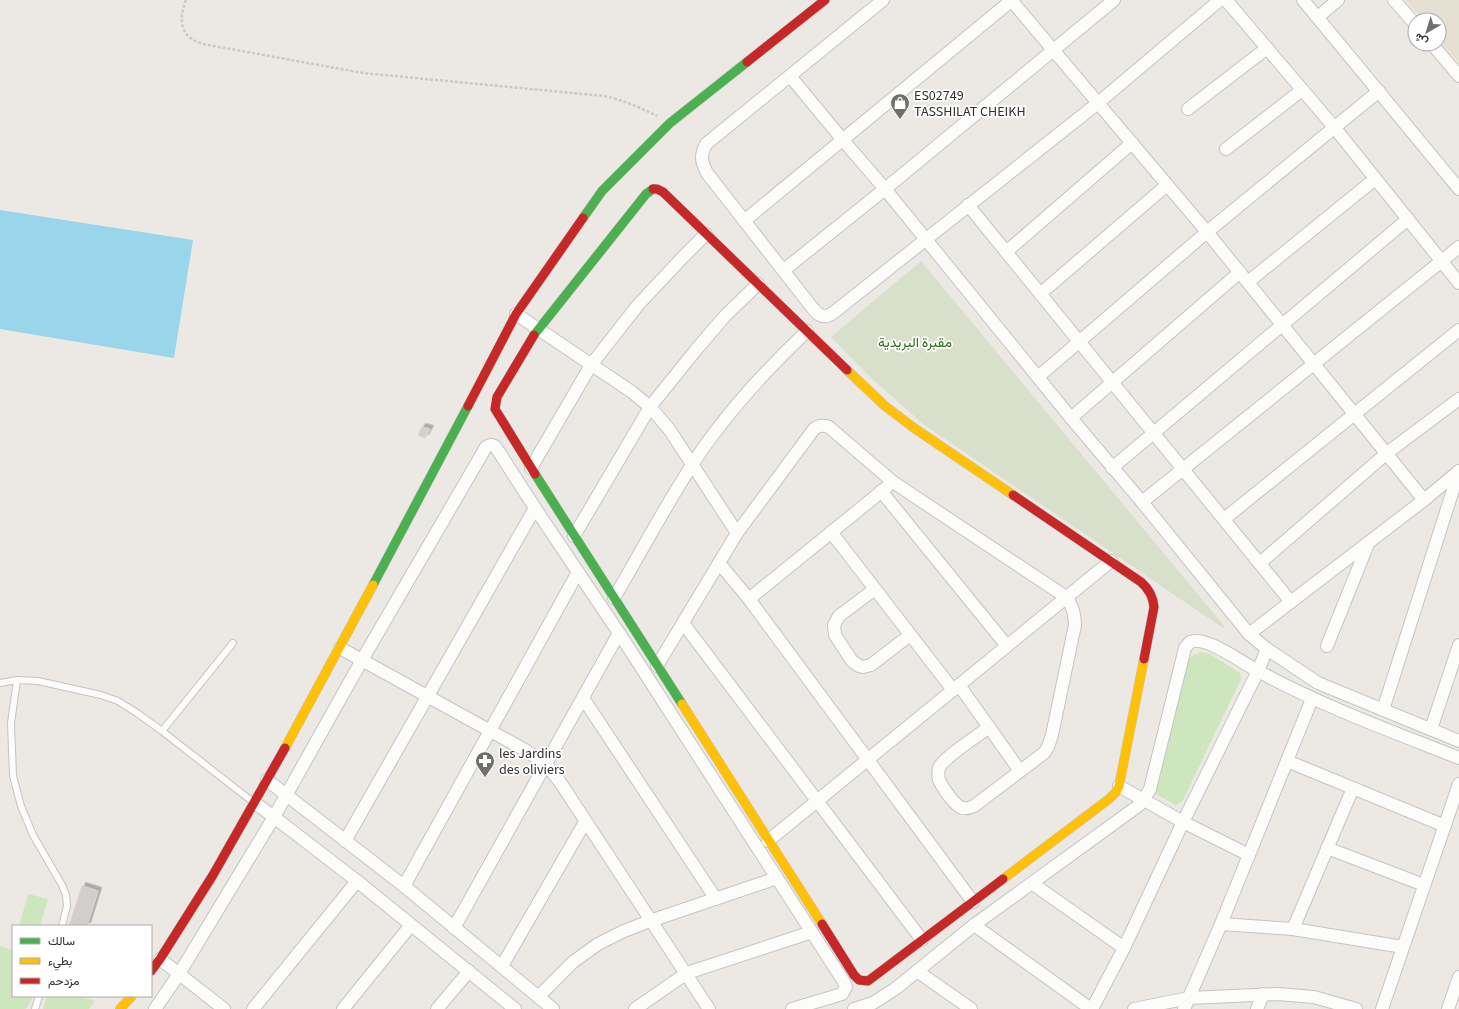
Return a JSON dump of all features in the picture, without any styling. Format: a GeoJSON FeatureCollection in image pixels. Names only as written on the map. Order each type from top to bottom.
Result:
{"type":"FeatureCollection","features":[{"type":"Feature","properties":{"kind":"street"},"geometry":{"type":"LineString","coordinates":[[152,970],[213,875],[255,803],[340,648],[516,314],[559,251],[602,191],[670,123],[825,0]]}},
{"type":"Feature","properties":{"kind":"street"},"geometry":{"type":"LineString","coordinates":[[883,0],[706,144],[702,153],[702,164],[706,173],[818,315],[823,317],[828,316],[1098,103],[1220,0]]}},
{"type":"Feature","properties":{"kind":"street"},"geometry":{"type":"LineString","coordinates":[[744,221],[1011,0],[1207,232],[1424,500]]}},
{"type":"Feature","properties":{"kind":"street"},"geometry":{"type":"LineString","coordinates":[[784,270],[1054,51],[1114,0]]}},
{"type":"Feature","properties":{"kind":"street"},"geometry":{"type":"LineString","coordinates":[[1226,0],[1334,127],[1459,283]]}},
{"type":"Feature","properties":{"kind":"street"},"geometry":{"type":"LineString","coordinates":[[1303,0],[1459,189]]}},
{"type":"Feature","properties":{"kind":"street"},"geometry":{"type":"LineString","coordinates":[[1318,17],[1338,0]]}},
{"type":"Feature","properties":{"kind":"street"},"geometry":{"type":"LineString","coordinates":[[1394,0],[1407,15]]}},
{"type":"Feature","properties":{"kind":"street"},"geometry":{"type":"LineString","coordinates":[[1188,109],[1267,48]]}},
{"type":"Feature","properties":{"kind":"street"},"geometry":{"type":"LineString","coordinates":[[1439,52],[1459,76]]}},
{"type":"Feature","properties":{"kind":"street"},"geometry":{"type":"LineString","coordinates":[[790,76],[885,189],[1070,418],[1142,502],[1249,634],[1267,649],[1318,683],[1459,741]]}},
{"type":"Feature","properties":{"kind":"street"},"geometry":{"type":"LineString","coordinates":[[1226,149],[1302,90]]}},
{"type":"Feature","properties":{"kind":"street"},"geometry":{"type":"LineString","coordinates":[[1038,377],[1207,232],[1379,91]]}},
{"type":"Feature","properties":{"kind":"street"},"geometry":{"type":"LineString","coordinates":[[1006,252],[1132,143]]}},
{"type":"Feature","properties":{"kind":"street"},"geometry":{"type":"LineString","coordinates":[[1070,418],[1244,277],[1375,179]]}},
{"type":"Feature","properties":{"kind":"street"},"geometry":{"type":"LineString","coordinates":[[1040,294],[1167,185]]}},
{"type":"Feature","properties":{"kind":"street"},"geometry":{"type":"LineString","coordinates":[[657,189],[663,192],[706,234],[871,393],[899,417],[1111,561],[1146,586],[1153,595],[1154,607],[1119,786],[1116,792],[1109,799],[973,902],[870,979],[865,981],[856,978],[497,415],[495,409],[497,397],[537,330],[649,191],[657,189]]}},
{"type":"Feature","properties":{"kind":"street"},"geometry":{"type":"LineString","coordinates":[[968,205],[1291,602]]}},
{"type":"Feature","properties":{"kind":"street"},"geometry":{"type":"LineString","coordinates":[[1112,468],[1408,219]]}},
{"type":"Feature","properties":{"kind":"street"},"geometry":{"type":"LineString","coordinates":[[531,468],[591,365],[638,306],[682,257],[706,234]]}},
{"type":"Feature","properties":{"kind":"street"},"geometry":{"type":"LineString","coordinates":[[1142,502],[1459,247]]}},
{"type":"Feature","properties":{"kind":"street"},"geometry":{"type":"LineString","coordinates":[[574,536],[650,407],[695,350],[725,316],[758,284]]}},
{"type":"Feature","properties":{"kind":"street"},"geometry":{"type":"LineString","coordinates":[[516,314],[537,330],[632,392],[650,407],[661,418],[737,533]]}},
{"type":"Feature","properties":{"kind":"street"},"geometry":{"type":"LineString","coordinates":[[1224,519],[1459,330]]}},
{"type":"Feature","properties":{"kind":"street"},"geometry":{"type":"LineString","coordinates":[[614,598],[692,465],[709,440],[746,394],[775,362],[807,331]]}},
{"type":"Feature","properties":{"kind":"street"},"geometry":{"type":"LineString","coordinates":[[1260,563],[1387,453],[1459,400]]}},
{"type":"Feature","properties":{"kind":"street"},"geometry":{"type":"LineString","coordinates":[[657,666],[737,533],[814,429],[818,426],[825,426],[829,427],[892,482],[1066,597],[1070,602],[1075,614],[1075,625],[1051,741],[1044,753],[971,808],[962,808],[954,801],[939,779],[939,768],[945,760],[989,728]]}},
{"type":"Feature","properties":{"kind":"street"},"geometry":{"type":"LineString","coordinates":[[155,1009],[180,974],[274,817],[362,660],[488,446],[493,445],[619,633],[846,986],[844,991],[838,996],[792,1009]]}},
{"type":"Feature","properties":{"kind":"street"},"geometry":{"type":"LineString","coordinates":[[1249,634],[1424,500],[1459,471]]}},
{"type":"Feature","properties":{"kind":"street"},"geometry":{"type":"LineString","coordinates":[[1383,710],[1459,471]]}},
{"type":"Feature","properties":{"kind":"street"},"geometry":{"type":"LineString","coordinates":[[748,599],[892,482]]}},
{"type":"Feature","properties":{"kind":"street"},"geometry":{"type":"LineString","coordinates":[[881,491],[1007,646]]}},
{"type":"Feature","properties":{"kind":"street"},"geometry":{"type":"LineString","coordinates":[[345,841],[535,508]]}},
{"type":"Feature","properties":{"kind":"street"},"geometry":{"type":"LineString","coordinates":[[831,532],[910,635],[989,728],[1020,771]]}},
{"type":"Feature","properties":{"kind":"street"},"geometry":{"type":"LineString","coordinates":[[1327,646],[1368,543]]}},
{"type":"Feature","properties":{"kind":"street"},"geometry":{"type":"LineString","coordinates":[[768,841],[1111,561]]}},
{"type":"Feature","properties":{"kind":"street"},"geometry":{"type":"LineString","coordinates":[[719,563],[748,599],[868,759],[973,902]]}},
{"type":"Feature","properties":{"kind":"street"},"geometry":{"type":"LineString","coordinates":[[404,886],[578,572]]}},
{"type":"Feature","properties":{"kind":"street"},"geometry":{"type":"LineString","coordinates":[[875,589],[839,616],[834,625],[835,635],[852,661],[863,667],[871,665],[910,635]]}},
{"type":"Feature","properties":{"kind":"street"},"geometry":{"type":"LineString","coordinates":[[683,623],[922,940]]}},
{"type":"Feature","properties":{"kind":"street"},"geometry":{"type":"LineString","coordinates":[[454,928],[619,633]]}},
{"type":"Feature","properties":{"kind":"street"},"geometry":{"type":"LineString","coordinates":[[854,1009],[873,1003],[895,990],[917,970],[974,925],[1033,884],[1144,800],[1151,785],[1183,654],[1187,644],[1194,640],[1204,641],[1312,699],[1459,758]]}},
{"type":"Feature","properties":{"kind":"street"},"geometry":{"type":"LineString","coordinates":[[1431,730],[1459,645]]}},
{"type":"Feature","properties":{"kind":"street"},"geometry":{"type":"LineString","coordinates":[[340,648],[489,732],[530,753],[546,764],[560,782],[650,921],[687,973],[709,1009]]}},
{"type":"Feature","properties":{"kind":"street"},"geometry":{"type":"LineString","coordinates":[[974,925],[1092,1009],[1124,948],[1183,822],[1258,671],[1267,649]]}},
{"type":"Feature","properties":{"kind":"street"},"geometry":{"type":"LineString","coordinates":[[583,698],[716,899]]}},
{"type":"Feature","properties":{"kind":"street"},"geometry":{"type":"LineString","coordinates":[[1186,1004],[1221,924],[1312,699]]}},
{"type":"Feature","properties":{"kind":"street"},"geometry":{"type":"LineString","coordinates":[[1287,761],[1445,826]]}},
{"type":"Feature","properties":{"kind":"street"},"geometry":{"type":"LineString","coordinates":[[267,780],[404,886],[553,1009]]}},
{"type":"Feature","properties":{"kind":"street"},"geometry":{"type":"LineString","coordinates":[[1382,1009],[1459,784]]}},
{"type":"Feature","properties":{"kind":"street"},"geometry":{"type":"LineString","coordinates":[[1119,786],[1183,822],[1249,855]]}},
{"type":"Feature","properties":{"kind":"street"},"geometry":{"type":"LineString","coordinates":[[1293,929],[1353,788]]}},
{"type":"Feature","properties":{"kind":"street"},"geometry":{"type":"LineString","coordinates":[[255,803],[357,881],[515,1009]]}},
{"type":"Feature","properties":{"kind":"street"},"geometry":{"type":"LineString","coordinates":[[502,966],[585,822]]}},
{"type":"Feature","properties":{"kind":"street"},"geometry":{"type":"LineString","coordinates":[[1327,848],[1424,885]]}},
{"type":"Feature","properties":{"kind":"street"},"geometry":{"type":"LineString","coordinates":[[538,997],[572,962],[598,944],[624,931],[777,878]]}},
{"type":"Feature","properties":{"kind":"street"},"geometry":{"type":"LineString","coordinates":[[253,1009],[357,881]]}},
{"type":"Feature","properties":{"kind":"street"},"geometry":{"type":"LineString","coordinates":[[1033,884],[1124,948]]}},
{"type":"Feature","properties":{"kind":"street"},"geometry":{"type":"LineString","coordinates":[[1221,924],[1293,929],[1403,947]]}},
{"type":"Feature","properties":{"kind":"street"},"geometry":{"type":"LineString","coordinates":[[344,1009],[411,925]]}},
{"type":"Feature","properties":{"kind":"street"},"geometry":{"type":"LineString","coordinates":[[635,1009],[687,973],[812,932]]}},
{"type":"Feature","properties":{"kind":"street"},"geometry":{"type":"LineString","coordinates":[[160,959],[224,1009]]}},
{"type":"Feature","properties":{"kind":"street"},"geometry":{"type":"LineString","coordinates":[[917,970],[971,1009]]}},
{"type":"Feature","properties":{"kind":"street"},"geometry":{"type":"LineString","coordinates":[[437,1009],[469,971]]}},
{"type":"Feature","properties":{"kind":"street"},"geometry":{"type":"LineString","coordinates":[[1448,1009],[1459,977]]}},
{"type":"Feature","properties":{"kind":"street"},"geometry":{"type":"LineString","coordinates":[[1257,1009],[1263,994]]}},
{"type":"Feature","properties":{"kind":"street"},"geometry":{"type":"LineString","coordinates":[[1134,1009],[1263,994],[1314,997],[1330,1005],[1356,1009]]}},
{"type":"Feature","properties":{"kind":"street"},"geometry":{"type":"LineString","coordinates":[[120,1009],[131,997]]}},
{"type":"Feature","properties":{"kind":"lane"},"geometry":{"type":"LineString","coordinates":[[162,731],[233,643]]}},
{"type":"Feature","properties":{"kind":"lane"},"geometry":{"type":"LineString","coordinates":[[17,680],[11,724],[12,776],[21,806],[33,835],[62,885],[66,895],[67,906],[62,925]]}},
{"type":"Feature","properties":{"kind":"lane"},"geometry":{"type":"LineString","coordinates":[[0,683],[17,680],[38,681],[101,695],[118,701],[162,731],[255,803]]}},
{"type":"Feature","properties":{"kind":"lane"},"geometry":{"type":"LineString","coordinates":[[34,1009],[39,997]]}},
{"type":"Feature","properties":{"kind":"path"},"geometry":{"type":"LineString","coordinates":[[186,0],[182,20],[185,33],[190,38],[203,44],[363,73],[616,98],[670,123]]}},
{"type":"Feature","properties":{"kind":"shaded area"},"geometry":{"type":"Polygon","coordinates":[[[1406,0],[1459,0],[1459,63],[1447,49],[1447,12],[1416,12],[1406,0]]]}},
{"type":"Feature","properties":{"kind":"green space","name":"مقبرة البريدية"},"geometry":{"type":"Polygon","coordinates":[[[921,261],[1225,627],[1223,628],[923,424],[870,377],[831,337],[921,261]]]}},
{"type":"Feature","properties":{"kind":"green space"},"geometry":{"type":"Polygon","coordinates":[[[1202,652],[1210,654],[1240,673],[1241,679],[1182,802],[1176,805],[1156,794],[1155,789],[1185,664],[1192,656],[1202,652]]]}},
{"type":"Feature","properties":{"kind":"green space"},"geometry":{"type":"Polygon","coordinates":[[[28,894],[48,899],[40,925],[19,925],[28,894]]]}},
{"type":"Feature","properties":{"kind":"green space"},"geometry":{"type":"Polygon","coordinates":[[[0,946],[11,950],[12,948],[12,997],[32,997],[25,1009],[0,1009],[0,946]]]}},
{"type":"Feature","properties":{"kind":"green space"},"geometry":{"type":"Polygon","coordinates":[[[47,997],[82,997],[95,1001],[89,1009],[43,1009],[47,997]]]}},
{"type":"Feature","properties":{"kind":"water"},"geometry":{"type":"Polygon","coordinates":[[[0,210],[193,240],[174,358],[0,329],[0,210]]]}},
{"type":"Feature","properties":{"kind":"building"},"geometry":{"type":"Polygon","coordinates":[[[422,427],[430,429],[425,438],[418,435],[422,427]]]}},
{"type":"Feature","properties":{"kind":"building"},"geometry":{"type":"Polygon","coordinates":[[[82,886],[98,891],[87,925],[69,925],[82,886]]]}},
{"type":"Feature","properties":{"kind":"traffic: fast"},"geometry":{"type":"LineString","coordinates":[[583,218],[602,191],[670,123],[747,62]]}},
{"type":"Feature","properties":{"kind":"traffic: fast"},"geometry":{"type":"LineString","coordinates":[[534,335],[646,194],[653,189]]}},
{"type":"Feature","properties":{"kind":"traffic: fast"},"geometry":{"type":"LineString","coordinates":[[373,585],[468,406]]}},
{"type":"Feature","properties":{"kind":"traffic: fast"},"geometry":{"type":"LineString","coordinates":[[535,474],[682,704]]}},
{"type":"Feature","properties":{"kind":"traffic: slow"},"geometry":{"type":"LineString","coordinates":[[847,370],[885,406],[914,428],[1013,495]]}},
{"type":"Feature","properties":{"kind":"traffic: slow"},"geometry":{"type":"LineString","coordinates":[[285,748],[373,585]]}},
{"type":"Feature","properties":{"kind":"traffic: slow"},"geometry":{"type":"LineString","coordinates":[[1003,879],[1109,799],[1116,792],[1119,786],[1144,659]]}},
{"type":"Feature","properties":{"kind":"traffic: slow"},"geometry":{"type":"LineString","coordinates":[[682,704],[822,924]]}},
{"type":"Feature","properties":{"kind":"traffic: slow"},"geometry":{"type":"LineString","coordinates":[[120,1009],[131,997]]}},
{"type":"Feature","properties":{"kind":"traffic: jam"},"geometry":{"type":"LineString","coordinates":[[747,62],[825,0]]}},
{"type":"Feature","properties":{"kind":"traffic: jam"},"geometry":{"type":"LineString","coordinates":[[653,189],[663,192],[847,370]]}},
{"type":"Feature","properties":{"kind":"traffic: jam"},"geometry":{"type":"LineString","coordinates":[[468,406],[516,314],[583,218]]}},
{"type":"Feature","properties":{"kind":"traffic: jam"},"geometry":{"type":"LineString","coordinates":[[534,335],[497,397],[495,409],[535,474]]}},
{"type":"Feature","properties":{"kind":"traffic: jam"},"geometry":{"type":"LineString","coordinates":[[1013,495],[1141,582],[1146,587],[1152,596],[1154,607],[1144,659]]}},
{"type":"Feature","properties":{"kind":"traffic: jam"},"geometry":{"type":"LineString","coordinates":[[152,970],[213,875],[285,748]]}},
{"type":"Feature","properties":{"kind":"traffic: jam"},"geometry":{"type":"LineString","coordinates":[[822,924],[854,975],[859,980],[868,981],[1003,879]]}},
{"type":"Feature","properties":{"kind":"place","name":"ES02749 TASSHILAT CHEIKH"},"geometry":{"type":"Point","coordinates":[900,120]}},
{"type":"Feature","properties":{"kind":"place","name":"les Jardins des oliviers"},"geometry":{"type":"Point","coordinates":[485,778]}}]}
